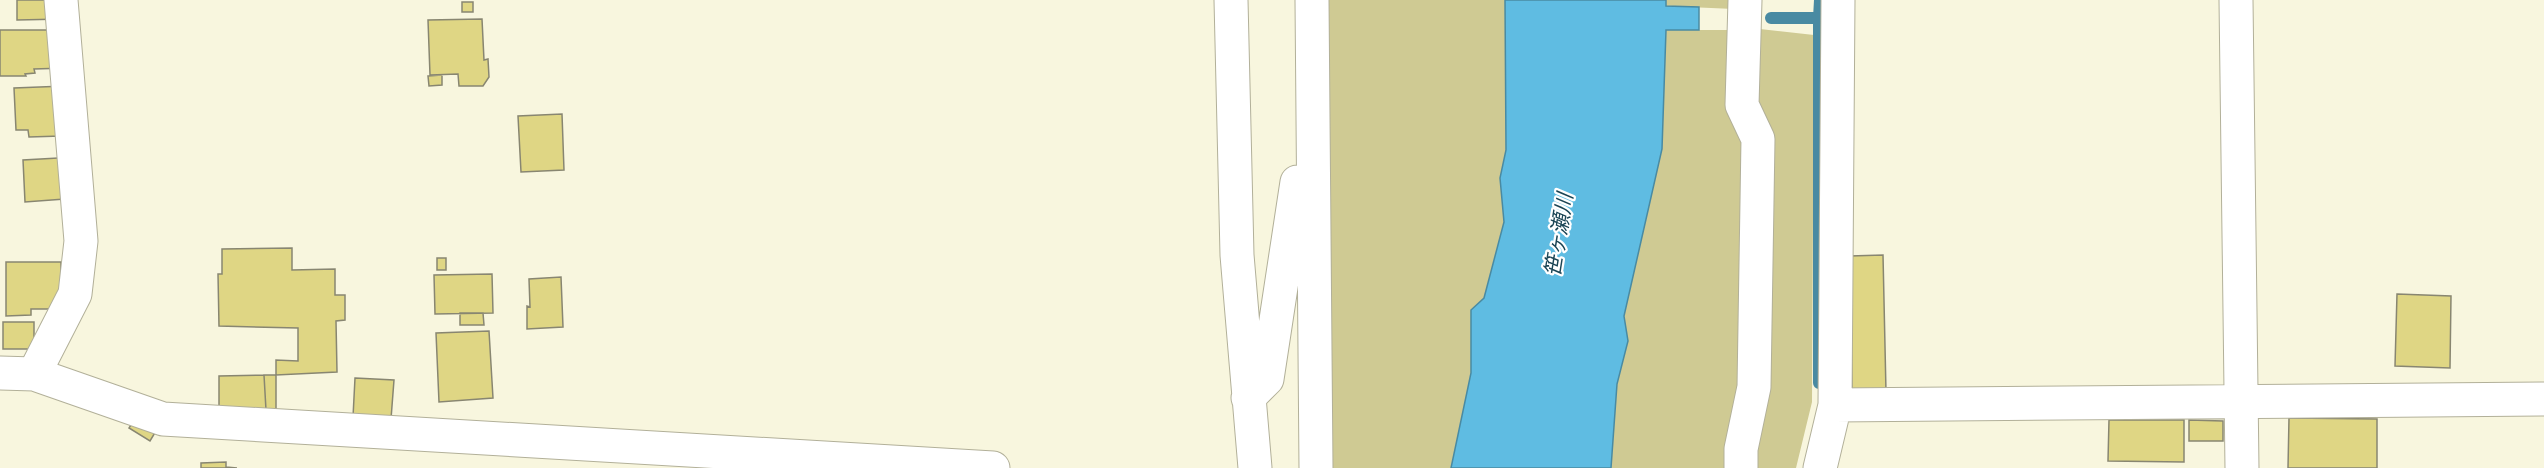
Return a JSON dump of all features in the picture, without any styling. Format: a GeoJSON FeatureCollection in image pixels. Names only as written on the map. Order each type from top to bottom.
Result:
{"type":"FeatureCollection","features":[{"type":"Feature","properties":{"kind":"street"},"geometry":{"type":"LineString","coordinates":[[34,374],[75,294],[81,241],[61,0]]}},
{"type":"Feature","properties":{"kind":"street"},"geometry":{"type":"LineString","coordinates":[[1231,0],[1237,255],[1255,468]]}},
{"type":"Feature","properties":{"kind":"street"},"geometry":{"type":"LineString","coordinates":[[1312,0],[1316,468]]}},
{"type":"Feature","properties":{"kind":"street"},"geometry":{"type":"LineString","coordinates":[[1741,468],[1741,449],[1754,387],[1758,139],[1742,105],[1745,0]]}},
{"type":"Feature","properties":{"kind":"street"},"geometry":{"type":"LineString","coordinates":[[1820,468],[1835,405],[1838,0]]}},
{"type":"Feature","properties":{"kind":"street"},"geometry":{"type":"LineString","coordinates":[[2236,0],[2242,468]]}},
{"type":"Feature","properties":{"kind":"street"},"geometry":{"type":"LineString","coordinates":[[1248,398],[1268,379],[1298,174],[1312,152]]}},
{"type":"Feature","properties":{"kind":"street"},"geometry":{"type":"LineString","coordinates":[[0,373],[34,374],[163,420],[993,468]]}},
{"type":"Feature","properties":{"kind":"street"},"geometry":{"type":"LineString","coordinates":[[1835,405],[2544,399]]}},
{"type":"Feature","properties":{"kind":"shaded area"},"geometry":{"type":"Polygon","coordinates":[[[1321,0],[1505,0],[1506,150],[1500,178],[1504,222],[1484,298],[1471,310],[1471,373],[1451,468],[1325,468],[1321,0]]]}},
{"type":"Feature","properties":{"kind":"shaded area"},"geometry":{"type":"Polygon","coordinates":[[[1666,0],[1734,0],[1734,9],[1665,6],[1666,0]]]}},
{"type":"Feature","properties":{"kind":"shaded area"},"geometry":{"type":"Polygon","coordinates":[[[1751,28],[1814,35],[1812,402],[1796,468],[1751,468],[1751,28]]]}},
{"type":"Feature","properties":{"kind":"shaded area"},"geometry":{"type":"Polygon","coordinates":[[[1666,30],[1733,30],[1750,143],[1745,387],[1732,468],[1611,468],[1617,384],[1628,341],[1623,316],[1662,149],[1666,30]]]}},
{"type":"Feature","properties":{"kind":"water","name":"笹ヶ瀬川"},"geometry":{"type":"Polygon","coordinates":[[[1505,0],[1666,0],[1666,6],[1699,7],[1699,30],[1666,30],[1662,149],[1624,316],[1628,341],[1617,384],[1611,468],[1451,468],[1471,373],[1471,310],[1484,298],[1504,222],[1500,178],[1506,150],[1505,0]]]}},
{"type":"Feature","properties":{"kind":"building"},"geometry":{"type":"Polygon","coordinates":[[[17,0],[63,0],[63,19],[17,20],[17,0]]]}},
{"type":"Feature","properties":{"kind":"building"},"geometry":{"type":"Polygon","coordinates":[[[462,2],[473,2],[473,12],[462,12],[462,2]]]}},
{"type":"Feature","properties":{"kind":"building"},"geometry":{"type":"Polygon","coordinates":[[[482,19],[484,60],[488,59],[489,77],[483,86],[459,86],[458,74],[430,75],[428,20],[482,19]]]}},
{"type":"Feature","properties":{"kind":"building"},"geometry":{"type":"Polygon","coordinates":[[[0,30],[62,30],[67,68],[34,69],[35,73],[25,74],[26,76],[0,76],[0,30]]]}},
{"type":"Feature","properties":{"kind":"building"},"geometry":{"type":"Polygon","coordinates":[[[442,75],[442,85],[429,86],[428,76],[442,75]]]}},
{"type":"Feature","properties":{"kind":"building"},"geometry":{"type":"Polygon","coordinates":[[[65,86],[61,136],[29,137],[28,130],[16,130],[14,88],[65,86]]]}},
{"type":"Feature","properties":{"kind":"building"},"geometry":{"type":"Polygon","coordinates":[[[562,114],[564,170],[521,172],[518,116],[562,114]]]}},
{"type":"Feature","properties":{"kind":"building"},"geometry":{"type":"Polygon","coordinates":[[[76,157],[78,198],[25,202],[23,160],[76,157]]]}},
{"type":"Feature","properties":{"kind":"building"},"geometry":{"type":"Polygon","coordinates":[[[292,248],[292,270],[335,269],[335,295],[345,295],[345,320],[336,321],[337,372],[276,375],[276,360],[298,361],[298,328],[219,326],[218,274],[222,274],[222,249],[292,248]]]}},
{"type":"Feature","properties":{"kind":"building"},"geometry":{"type":"Polygon","coordinates":[[[1883,255],[1886,392],[1852,393],[1850,256],[1883,255]]]}},
{"type":"Feature","properties":{"kind":"building"},"geometry":{"type":"Polygon","coordinates":[[[437,258],[446,258],[446,270],[437,270],[437,258]]]}},
{"type":"Feature","properties":{"kind":"building"},"geometry":{"type":"Polygon","coordinates":[[[6,262],[61,262],[60,309],[31,309],[31,315],[6,316],[6,262]]]}},
{"type":"Feature","properties":{"kind":"building"},"geometry":{"type":"Polygon","coordinates":[[[492,274],[493,313],[435,314],[434,275],[492,274]]]}},
{"type":"Feature","properties":{"kind":"building"},"geometry":{"type":"Polygon","coordinates":[[[561,277],[563,327],[527,329],[527,306],[530,307],[529,279],[561,277]]]}},
{"type":"Feature","properties":{"kind":"building"},"geometry":{"type":"Polygon","coordinates":[[[2397,294],[2451,296],[2450,368],[2395,366],[2397,294]]]}},
{"type":"Feature","properties":{"kind":"building"},"geometry":{"type":"Polygon","coordinates":[[[460,313],[483,313],[484,325],[460,325],[460,313]]]}},
{"type":"Feature","properties":{"kind":"building"},"geometry":{"type":"Polygon","coordinates":[[[3,322],[34,322],[34,349],[3,349],[3,322]]]}},
{"type":"Feature","properties":{"kind":"building"},"geometry":{"type":"Polygon","coordinates":[[[489,331],[493,398],[439,402],[436,333],[489,331]]]}},
{"type":"Feature","properties":{"kind":"building"},"geometry":{"type":"Polygon","coordinates":[[[264,375],[266,410],[219,411],[219,376],[264,375]]]}},
{"type":"Feature","properties":{"kind":"building"},"geometry":{"type":"Polygon","coordinates":[[[264,375],[276,375],[276,410],[266,410],[264,375]]]}},
{"type":"Feature","properties":{"kind":"building"},"geometry":{"type":"Polygon","coordinates":[[[355,378],[394,380],[391,419],[353,417],[355,378]]]}},
{"type":"Feature","properties":{"kind":"building"},"geometry":{"type":"Polygon","coordinates":[[[2289,418],[2377,419],[2377,468],[2288,468],[2289,418]]]}},
{"type":"Feature","properties":{"kind":"building"},"geometry":{"type":"Polygon","coordinates":[[[135,419],[156,431],[150,441],[129,428],[135,419]]]}},
{"type":"Feature","properties":{"kind":"building"},"geometry":{"type":"Polygon","coordinates":[[[2109,420],[2184,420],[2184,462],[2108,461],[2109,420]]]}},
{"type":"Feature","properties":{"kind":"building"},"geometry":{"type":"Polygon","coordinates":[[[2189,420],[2223,421],[2223,441],[2189,441],[2189,420]]]}},
{"type":"Feature","properties":{"kind":"building"},"geometry":{"type":"Polygon","coordinates":[[[226,462],[226,467],[237,468],[201,468],[201,463],[226,462]]]}},
{"type":"Feature","properties":{"kind":"waterway"},"geometry":{"type":"LineString","coordinates":[[1771,18],[1819,18],[1820,0]]}},
{"type":"Feature","properties":{"kind":"waterway"},"geometry":{"type":"LineString","coordinates":[[1819,18],[1819,383]]}}]}
